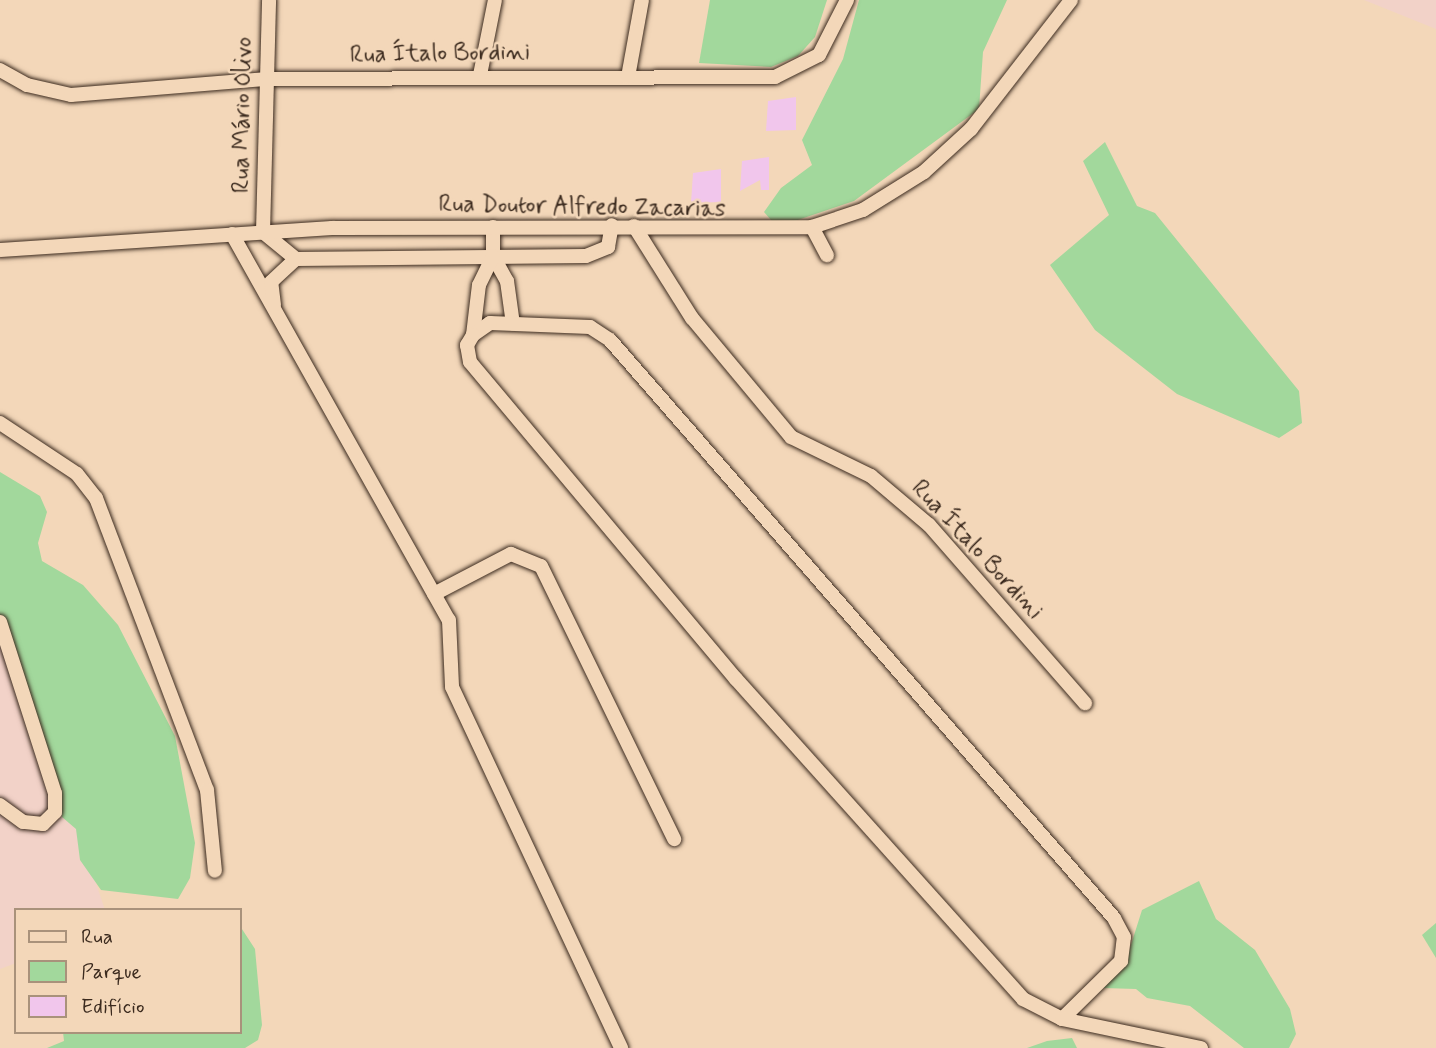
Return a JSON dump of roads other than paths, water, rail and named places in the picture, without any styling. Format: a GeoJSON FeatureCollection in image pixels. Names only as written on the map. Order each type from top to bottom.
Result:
{"type":"FeatureCollection","features":[{"type":"Feature","properties":{"kind":"street","name":"Rua Mário Olivo"},"geometry":{"type":"LineString","coordinates":[[263,232],[264,79],[270,0]]}},
{"type":"Feature","properties":{"kind":"street"},"geometry":{"type":"LineString","coordinates":[[480,75],[495,0]]}},
{"type":"Feature","properties":{"kind":"street"},"geometry":{"type":"LineString","coordinates":[[628,77],[642,0]]}},
{"type":"Feature","properties":{"kind":"street","name":"Rua Ítalo Bordini"},"geometry":{"type":"LineString","coordinates":[[0,70],[27,85],[71,95],[264,79],[480,75],[775,77],[800,68],[829,43],[847,0]]}},
{"type":"Feature","properties":{"kind":"street","name":"Rua Doutor Alfredo Zacarias"},"geometry":{"type":"LineString","coordinates":[[0,250],[263,232],[612,225],[812,227],[863,210],[924,172],[971,130],[1071,0]]}},
{"type":"Feature","properties":{"kind":"street"},"geometry":{"type":"LineString","coordinates":[[263,232],[296,259],[596,255],[608,247],[612,225]]}},
{"type":"Feature","properties":{"kind":"street","name":"Rua Ítalo Bordini"},"geometry":{"type":"LineString","coordinates":[[634,226],[685,309],[791,437],[871,476],[929,525],[1086,703]]}},
{"type":"Feature","properties":{"kind":"street"},"geometry":{"type":"LineString","coordinates":[[493,227],[494,256],[507,281],[513,324]]}},
{"type":"Feature","properties":{"kind":"street"},"geometry":{"type":"LineString","coordinates":[[812,227],[827,255]]}},
{"type":"Feature","properties":{"kind":"street"},"geometry":{"type":"LineString","coordinates":[[232,234],[449,620],[452,687],[621,1048]]}},
{"type":"Feature","properties":{"kind":"street"},"geometry":{"type":"LineString","coordinates":[[494,256],[479,285],[473,334],[467,345],[470,362],[736,679],[1023,999],[1062,1019],[1201,1048]]}},
{"type":"Feature","properties":{"kind":"street"},"geometry":{"type":"LineString","coordinates":[[275,311],[271,282],[296,259]]}},
{"type":"Feature","properties":{"kind":"street"},"geometry":{"type":"LineString","coordinates":[[473,334],[490,323],[590,327],[610,340],[1114,918],[1124,937],[1121,961],[1062,1019]]}},
{"type":"Feature","properties":{"kind":"street"},"geometry":{"type":"LineString","coordinates":[[0,423],[78,474],[96,498],[207,790],[215,871]]}},
{"type":"Feature","properties":{"kind":"street"},"geometry":{"type":"LineString","coordinates":[[434,594],[511,554],[541,566],[674,839]]}},
{"type":"Feature","properties":{"kind":"street"},"geometry":{"type":"LineString","coordinates":[[0,622],[55,793],[55,812],[43,824],[23,822],[0,805]]}}]}
